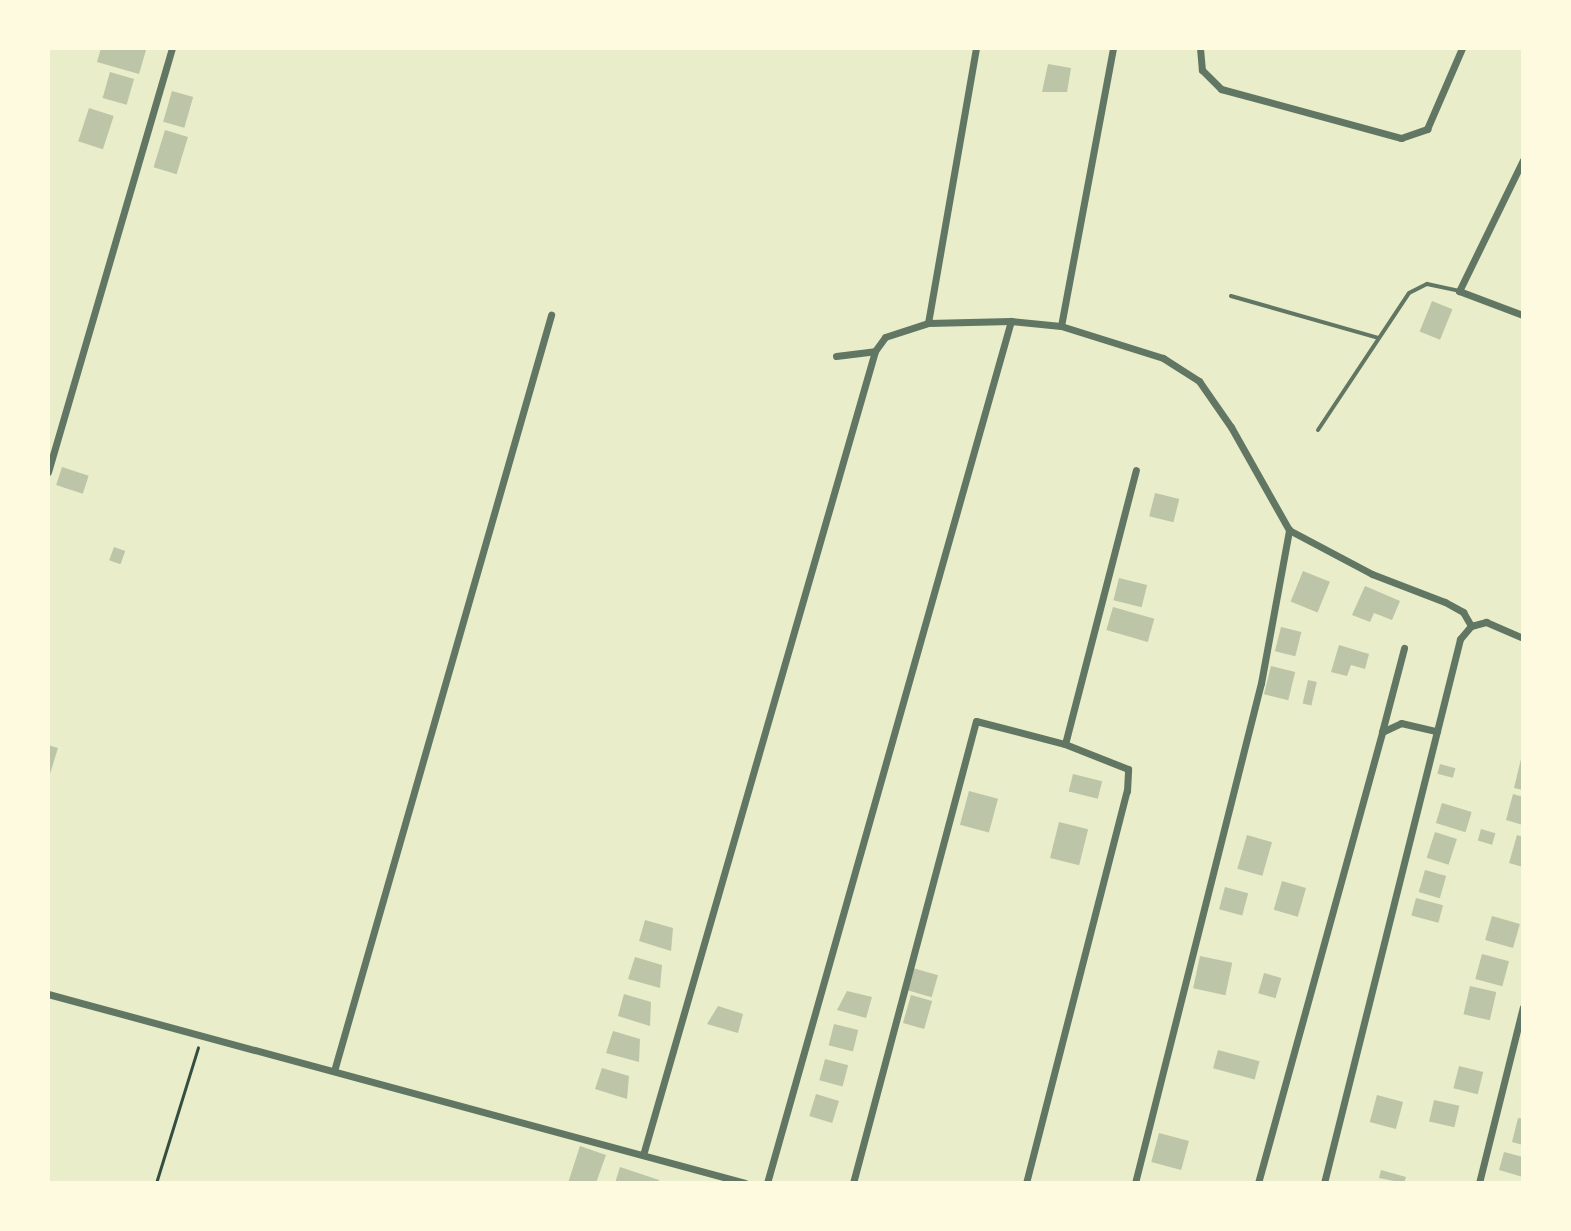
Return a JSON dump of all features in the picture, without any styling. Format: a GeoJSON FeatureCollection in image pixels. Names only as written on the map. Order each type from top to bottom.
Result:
{"type":"FeatureCollection","features":[{"type":"Feature","properties":{"kind":"street"},"geometry":{"type":"LineString","coordinates":[[48,472],[172,48]]}},
{"type":"Feature","properties":{"kind":"street"},"geometry":{"type":"LineString","coordinates":[[928,323],[976,48]]}},
{"type":"Feature","properties":{"kind":"street"},"geometry":{"type":"LineString","coordinates":[[1061,326],[1113,48]]}},
{"type":"Feature","properties":{"kind":"street"},"geometry":{"type":"LineString","coordinates":[[1200,48],[1202,70],[1221,89],[1401,138],[1415,136],[1435,116],[1462,48]]}},
{"type":"Feature","properties":{"kind":"street"},"geometry":{"type":"LineString","coordinates":[[1523,160],[1459,291],[1523,315]]}},
{"type":"Feature","properties":{"kind":"street"},"geometry":{"type":"LineString","coordinates":[[334,1071],[551,315]]}},
{"type":"Feature","properties":{"kind":"street"},"geometry":{"type":"LineString","coordinates":[[767,1183],[1011,321]]}},
{"type":"Feature","properties":{"kind":"street"},"geometry":{"type":"LineString","coordinates":[[643,1155],[875,351],[885,337],[928,323],[1011,321],[1061,326],[1163,358],[1199,381],[1231,427],[1289,530],[1372,574],[1445,602],[1463,612],[1471,626]]}},
{"type":"Feature","properties":{"kind":"street"},"geometry":{"type":"LineString","coordinates":[[836,356],[875,351]]}},
{"type":"Feature","properties":{"kind":"street"},"geometry":{"type":"LineString","coordinates":[[1065,744],[1136,470]]}},
{"type":"Feature","properties":{"kind":"street"},"geometry":{"type":"LineString","coordinates":[[1135,1183],[1261,683],[1289,530]]}},
{"type":"Feature","properties":{"kind":"street"},"geometry":{"type":"LineString","coordinates":[[1324,1183],[1460,639],[1471,626],[1486,622],[1523,638]]}},
{"type":"Feature","properties":{"kind":"street"},"geometry":{"type":"LineString","coordinates":[[1258,1183],[1404,648]]}},
{"type":"Feature","properties":{"kind":"street"},"geometry":{"type":"LineString","coordinates":[[853,1183],[976,721],[1065,744],[1128,769],[1127,791],[1026,1183]]}},
{"type":"Feature","properties":{"kind":"street"},"geometry":{"type":"LineString","coordinates":[[1382,732],[1401,723],[1437,731]]}},
{"type":"Feature","properties":{"kind":"street"},"geometry":{"type":"LineString","coordinates":[[48,994],[745,1183]]}},
{"type":"Feature","properties":{"kind":"street"},"geometry":{"type":"LineString","coordinates":[[1479,1183],[1523,1007]]}},
{"type":"Feature","properties":{"kind":"lane"},"geometry":{"type":"LineString","coordinates":[[1318,430],[1409,293],[1427,284],[1459,291]]}},
{"type":"Feature","properties":{"kind":"lane"},"geometry":{"type":"LineString","coordinates":[[1231,296],[1378,338]]}},
{"type":"Feature","properties":{"kind":"path"},"geometry":{"type":"LineString","coordinates":[[156,1183],[201,1036]]}},
{"type":"Feature","properties":{"kind":"building"},"geometry":{"type":"Polygon","coordinates":[[[101,48],[146,50],[139,74],[97,62],[101,48]]]}},
{"type":"Feature","properties":{"kind":"building"},"geometry":{"type":"Polygon","coordinates":[[[1048,64],[1071,68],[1067,92],[1042,92],[1048,64]]]}},
{"type":"Feature","properties":{"kind":"building"},"geometry":{"type":"Polygon","coordinates":[[[110,72],[134,79],[127,105],[103,98],[110,72]]]}},
{"type":"Feature","properties":{"kind":"building"},"geometry":{"type":"Polygon","coordinates":[[[172,91],[193,97],[184,128],[163,122],[172,91]]]}},
{"type":"Feature","properties":{"kind":"building"},"geometry":{"type":"Polygon","coordinates":[[[89,108],[114,116],[103,149],[78,141],[89,108]]]}},
{"type":"Feature","properties":{"kind":"building"},"geometry":{"type":"Polygon","coordinates":[[[165,130],[188,137],[177,174],[154,167],[165,130]]]}},
{"type":"Feature","properties":{"kind":"building"},"geometry":{"type":"Polygon","coordinates":[[[1432,301],[1452,309],[1440,340],[1420,332],[1432,301]]]}},
{"type":"Feature","properties":{"kind":"building"},"geometry":{"type":"Polygon","coordinates":[[[62,467],[89,476],[83,494],[56,485],[62,467]]]}},
{"type":"Feature","properties":{"kind":"building"},"geometry":{"type":"Polygon","coordinates":[[[1155,493],[1179,499],[1173,522],[1149,516],[1155,493]]]}},
{"type":"Feature","properties":{"kind":"building"},"geometry":{"type":"Polygon","coordinates":[[[114,547],[125,551],[120,564],[109,560],[114,547]]]}},
{"type":"Feature","properties":{"kind":"building"},"geometry":{"type":"Polygon","coordinates":[[[1303,571],[1330,582],[1318,612],[1291,602],[1303,571]]]}},
{"type":"Feature","properties":{"kind":"building"},"geometry":{"type":"Polygon","coordinates":[[[1119,578],[1147,585],[1142,607],[1113,600],[1119,578]]]}},
{"type":"Feature","properties":{"kind":"building"},"geometry":{"type":"Polygon","coordinates":[[[1365,586],[1400,601],[1392,620],[1374,613],[1370,622],[1352,615],[1365,586]]]}},
{"type":"Feature","properties":{"kind":"building"},"geometry":{"type":"Polygon","coordinates":[[[1113,607],[1154,619],[1148,642],[1106,630],[1113,607]]]}},
{"type":"Feature","properties":{"kind":"building"},"geometry":{"type":"Polygon","coordinates":[[[1281,627],[1301,632],[1295,656],[1275,651],[1281,627]]]}},
{"type":"Feature","properties":{"kind":"building"},"geometry":{"type":"Polygon","coordinates":[[[1339,645],[1369,654],[1365,669],[1351,665],[1347,676],[1331,672],[1339,645]]]}},
{"type":"Feature","properties":{"kind":"building"},"geometry":{"type":"Polygon","coordinates":[[[1271,666],[1295,672],[1288,700],[1264,694],[1271,666]]]}},
{"type":"Feature","properties":{"kind":"building"},"geometry":{"type":"Polygon","coordinates":[[[1308,680],[1317,682],[1311,705],[1303,703],[1308,680]]]}},
{"type":"Feature","properties":{"kind":"building"},"geometry":{"type":"Polygon","coordinates":[[[48,745],[58,748],[49,777],[48,777],[48,745]]]}},
{"type":"Feature","properties":{"kind":"building"},"geometry":{"type":"Polygon","coordinates":[[[1523,756],[1523,790],[1514,788],[1523,756]]]}},
{"type":"Feature","properties":{"kind":"building"},"geometry":{"type":"Polygon","coordinates":[[[1440,764],[1455,768],[1453,778],[1437,774],[1440,764]]]}},
{"type":"Feature","properties":{"kind":"building"},"geometry":{"type":"Polygon","coordinates":[[[1073,774],[1102,781],[1098,799],[1069,791],[1073,774]]]}},
{"type":"Feature","properties":{"kind":"building"},"geometry":{"type":"Polygon","coordinates":[[[969,791],[998,799],[989,833],[960,825],[969,791]]]}},
{"type":"Feature","properties":{"kind":"building"},"geometry":{"type":"Polygon","coordinates":[[[1513,794],[1523,797],[1523,825],[1506,820],[1513,794]]]}},
{"type":"Feature","properties":{"kind":"building"},"geometry":{"type":"Polygon","coordinates":[[[1442,803],[1472,812],[1466,832],[1436,823],[1442,803]]]}},
{"type":"Feature","properties":{"kind":"building"},"geometry":{"type":"Polygon","coordinates":[[[1059,822],[1088,829],[1079,865],[1050,858],[1059,822]]]}},
{"type":"Feature","properties":{"kind":"building"},"geometry":{"type":"Polygon","coordinates":[[[1481,829],[1495,833],[1492,845],[1478,841],[1481,829]]]}},
{"type":"Feature","properties":{"kind":"building"},"geometry":{"type":"Polygon","coordinates":[[[1435,832],[1457,839],[1449,865],[1427,858],[1435,832]]]}},
{"type":"Feature","properties":{"kind":"building"},"geometry":{"type":"Polygon","coordinates":[[[1247,835],[1272,842],[1262,876],[1237,869],[1247,835]]]}},
{"type":"Feature","properties":{"kind":"building"},"geometry":{"type":"Polygon","coordinates":[[[1517,835],[1523,837],[1523,867],[1509,863],[1517,835]]]}},
{"type":"Feature","properties":{"kind":"building"},"geometry":{"type":"Polygon","coordinates":[[[1425,870],[1446,876],[1440,898],[1419,892],[1425,870]]]}},
{"type":"Feature","properties":{"kind":"building"},"geometry":{"type":"Polygon","coordinates":[[[1282,881],[1306,888],[1298,917],[1274,910],[1282,881]]]}},
{"type":"Feature","properties":{"kind":"building"},"geometry":{"type":"Polygon","coordinates":[[[1225,887],[1248,893],[1242,915],[1219,909],[1225,887]]]}},
{"type":"Feature","properties":{"kind":"building"},"geometry":{"type":"Polygon","coordinates":[[[1416,898],[1443,905],[1438,923],[1411,915],[1416,898]]]}},
{"type":"Feature","properties":{"kind":"building"},"geometry":{"type":"Polygon","coordinates":[[[1492,916],[1520,924],[1513,948],[1485,940],[1492,916]]]}},
{"type":"Feature","properties":{"kind":"building"},"geometry":{"type":"Polygon","coordinates":[[[645,920],[673,928],[671,951],[639,941],[645,920]]]}},
{"type":"Feature","properties":{"kind":"building"},"geometry":{"type":"Polygon","coordinates":[[[1482,954],[1509,961],[1502,986],[1475,979],[1482,954]]]}},
{"type":"Feature","properties":{"kind":"building"},"geometry":{"type":"Polygon","coordinates":[[[1200,956],[1232,963],[1225,995],[1193,988],[1200,956]]]}},
{"type":"Feature","properties":{"kind":"building"},"geometry":{"type":"Polygon","coordinates":[[[635,957],[662,965],[660,988],[628,979],[635,957]]]}},
{"type":"Feature","properties":{"kind":"building"},"geometry":{"type":"Polygon","coordinates":[[[913,968],[938,975],[932,997],[907,990],[913,968]]]}},
{"type":"Feature","properties":{"kind":"building"},"geometry":{"type":"Polygon","coordinates":[[[1264,973],[1281,978],[1276,998],[1258,993],[1264,973]]]}},
{"type":"Feature","properties":{"kind":"building"},"geometry":{"type":"Polygon","coordinates":[[[1470,986],[1496,992],[1490,1020],[1463,1014],[1470,986]]]}},
{"type":"Feature","properties":{"kind":"building"},"geometry":{"type":"Polygon","coordinates":[[[847,991],[872,997],[866,1018],[837,1010],[847,991]]]}},
{"type":"Feature","properties":{"kind":"building"},"geometry":{"type":"Polygon","coordinates":[[[624,994],[651,1002],[650,1026],[618,1016],[624,994]]]}},
{"type":"Feature","properties":{"kind":"building"},"geometry":{"type":"Polygon","coordinates":[[[911,995],[932,1001],[924,1029],[903,1023],[911,995]]]}},
{"type":"Feature","properties":{"kind":"building"},"geometry":{"type":"Polygon","coordinates":[[[718,1006],[743,1014],[738,1033],[707,1024],[718,1006]]]}},
{"type":"Feature","properties":{"kind":"building"},"geometry":{"type":"Polygon","coordinates":[[[834,1024],[858,1030],[853,1051],[829,1045],[834,1024]]]}},
{"type":"Feature","properties":{"kind":"building"},"geometry":{"type":"Polygon","coordinates":[[[613,1031],[640,1039],[639,1062],[606,1053],[613,1031]]]}},
{"type":"Feature","properties":{"kind":"building"},"geometry":{"type":"Polygon","coordinates":[[[1218,1050],[1260,1061],[1255,1079],[1213,1068],[1218,1050]]]}},
{"type":"Feature","properties":{"kind":"building"},"geometry":{"type":"Polygon","coordinates":[[[825,1059],[848,1065],[842,1086],[819,1080],[825,1059]]]}},
{"type":"Feature","properties":{"kind":"building"},"geometry":{"type":"Polygon","coordinates":[[[1459,1066],[1483,1072],[1478,1094],[1453,1088],[1459,1066]]]}},
{"type":"Feature","properties":{"kind":"building"},"geometry":{"type":"Polygon","coordinates":[[[602,1068],[629,1076],[627,1099],[595,1089],[602,1068]]]}},
{"type":"Feature","properties":{"kind":"building"},"geometry":{"type":"Polygon","coordinates":[[[816,1094],[839,1101],[832,1123],[809,1116],[816,1094]]]}},
{"type":"Feature","properties":{"kind":"building"},"geometry":{"type":"Polygon","coordinates":[[[1377,1095],[1403,1102],[1396,1129],[1370,1122],[1377,1095]]]}},
{"type":"Feature","properties":{"kind":"building"},"geometry":{"type":"Polygon","coordinates":[[[1434,1100],[1459,1106],[1454,1127],[1429,1121],[1434,1100]]]}},
{"type":"Feature","properties":{"kind":"building"},"geometry":{"type":"Polygon","coordinates":[[[1518,1118],[1523,1119],[1523,1145],[1512,1142],[1518,1118]]]}},
{"type":"Feature","properties":{"kind":"building"},"geometry":{"type":"Polygon","coordinates":[[[1159,1133],[1189,1141],[1181,1170],[1151,1162],[1159,1133]]]}},
{"type":"Feature","properties":{"kind":"building"},"geometry":{"type":"Polygon","coordinates":[[[580,1146],[606,1155],[596,1183],[568,1183],[580,1146]]]}},
{"type":"Feature","properties":{"kind":"building"},"geometry":{"type":"Polygon","coordinates":[[[1504,1152],[1523,1157],[1523,1177],[1499,1170],[1504,1152]]]}},
{"type":"Feature","properties":{"kind":"building"},"geometry":{"type":"Polygon","coordinates":[[[620,1167],[659,1180],[658,1183],[615,1183],[620,1167]]]}},
{"type":"Feature","properties":{"kind":"building"},"geometry":{"type":"Polygon","coordinates":[[[1381,1170],[1406,1177],[1404,1183],[1379,1178],[1381,1170]]]}}]}
